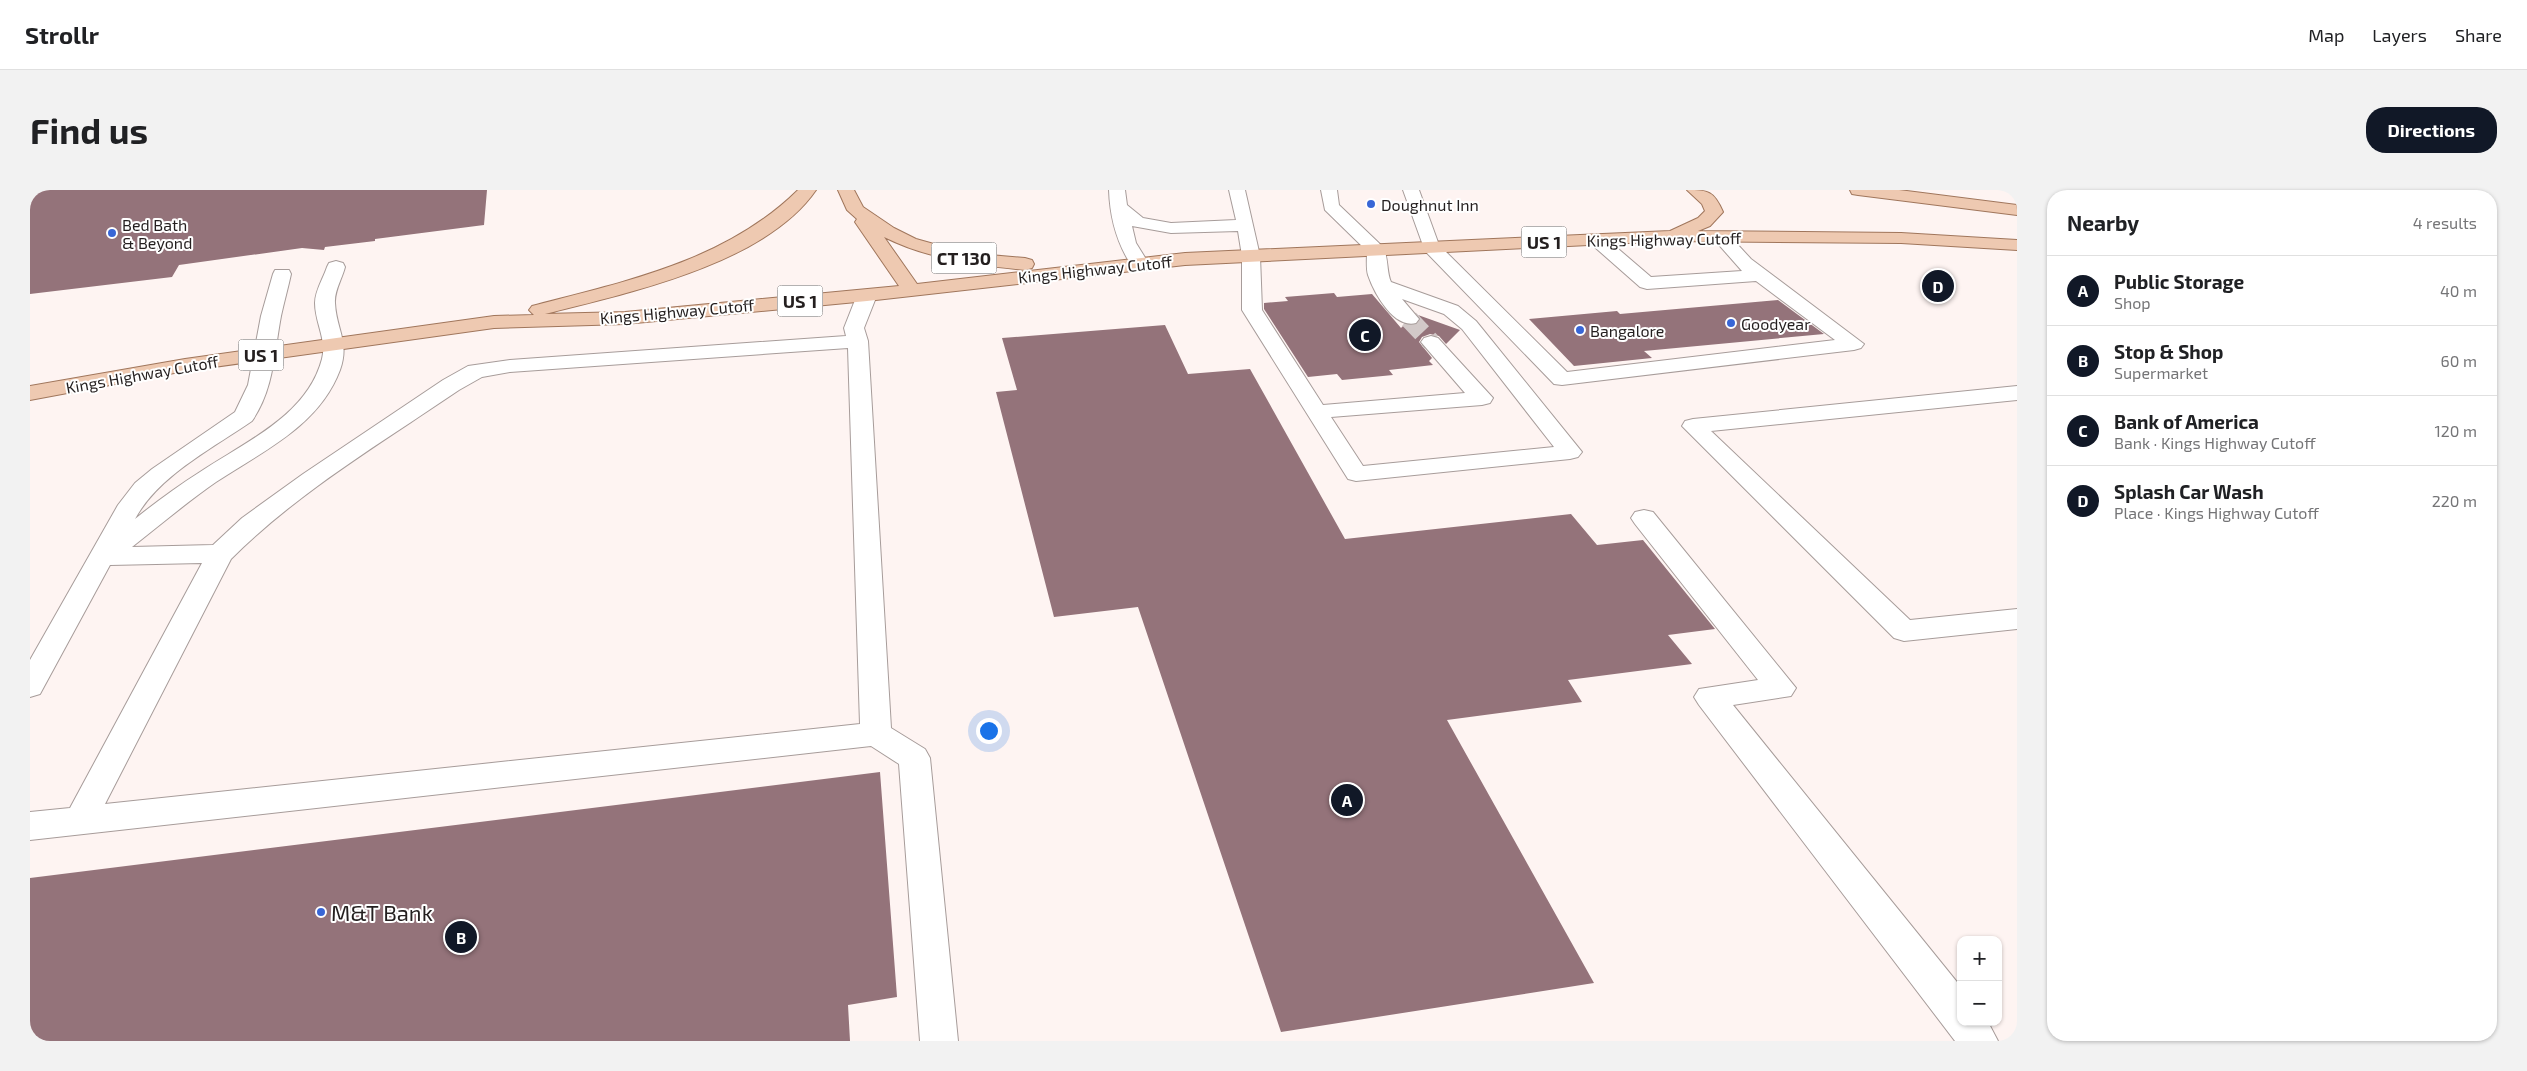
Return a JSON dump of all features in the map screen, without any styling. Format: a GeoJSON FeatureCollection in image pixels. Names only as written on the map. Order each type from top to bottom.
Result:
{"type":"FeatureCollection","features":[{"type":"Feature","properties":{"kind":"main road","name":"US 1"},"geometry":{"type":"LineString","coordinates":[[494,322],[643,281],[712,256],[751,237],[781,218],[808,190]]}},
{"type":"Feature","properties":{"kind":"main road","name":"CT 130"},"geometry":{"type":"LineString","coordinates":[[846,190],[856,210],[888,232],[910,243],[965,258],[996,262],[1104,267]]}},
{"type":"Feature","properties":{"kind":"main road"},"geometry":{"type":"LineString","coordinates":[[1668,236],[1704,222],[1714,212],[1710,202],[1695,190]]}},
{"type":"Feature","properties":{"kind":"main road"},"geometry":{"type":"LineString","coordinates":[[1858,190],[2017,210]]}},
{"type":"Feature","properties":{"kind":"main road"},"geometry":{"type":"LineString","coordinates":[[856,210],[912,290]]}},
{"type":"Feature","properties":{"kind":"main road","name":"Kings Highway Cutoff"},"geometry":{"type":"LineString","coordinates":[[30,393],[185,365],[494,322],[625,318],[867,295],[1140,264],[1251,256],[1668,236],[1901,238],[2017,245]]}},
{"type":"Feature","properties":{"kind":"lane"},"geometry":{"type":"LineString","coordinates":[[1237,190],[1251,256],[1252,310],[1356,474],[1570,452],[1469,325],[1451,310],[1383,286]]}},
{"type":"Feature","properties":{"kind":"lane"},"geometry":{"type":"LineString","coordinates":[[1329,190],[1331,206],[1376,250],[1376,273],[1388,296],[1410,319]]}},
{"type":"Feature","properties":{"kind":"lane"},"geometry":{"type":"LineString","coordinates":[[1411,190],[1431,248],[1562,379],[1854,344],[1744,263],[1721,237]]}},
{"type":"Feature","properties":{"kind":"lane"},"geometry":{"type":"LineString","coordinates":[[1117,198],[1138,222],[1171,228],[1246,226]]}},
{"type":"Feature","properties":{"kind":"lane"},"geometry":{"type":"LineString","coordinates":[[1117,198],[1127,243],[1140,264]]}},
{"type":"Feature","properties":{"kind":"lane"},"geometry":{"type":"LineString","coordinates":[[1596,239],[1647,283],[1760,275]]}},
{"type":"Feature","properties":{"kind":"lane"},"geometry":{"type":"LineString","coordinates":[[104,556],[208,477],[277,435],[302,410],[320,388],[329,371],[336,344],[325,303],[336,267]]}},
{"type":"Feature","properties":{"kind":"lane"},"geometry":{"type":"LineString","coordinates":[[30,686],[104,556],[127,511],[144,488],[244,416],[259,385],[266,354],[271,316],[282,274]]}},
{"type":"Feature","properties":{"kind":"lane"},"geometry":{"type":"LineString","coordinates":[[867,295],[854,328],[858,341],[876,734]]}},
{"type":"Feature","properties":{"kind":"lane"},"geometry":{"type":"LineString","coordinates":[[80,821],[220,554],[251,524],[312,479],[451,385],[476,371],[510,366],[858,341]]}},
{"type":"Feature","properties":{"kind":"lane"},"geometry":{"type":"LineString","coordinates":[[1316,412],[1482,398],[1430,342]]}},
{"type":"Feature","properties":{"kind":"lane"},"geometry":{"type":"LineString","coordinates":[[2017,393],[1693,426],[1904,631],[2017,618]]}},
{"type":"Feature","properties":{"kind":"lane"},"geometry":{"type":"LineString","coordinates":[[1644,518],[1781,688],[1709,697],[1957,1012]]}},
{"type":"Feature","properties":{"kind":"lane"},"geometry":{"type":"LineString","coordinates":[[104,556],[220,554]]}},
{"type":"Feature","properties":{"kind":"lane"},"geometry":{"type":"LineString","coordinates":[[30,826],[876,734],[914,758],[939,1041]]}},
{"type":"Feature","properties":{"kind":"lane"},"geometry":{"type":"LineString","coordinates":[[1967,1026],[1979,1041]]}},
{"type":"Feature","properties":{"kind":"building"},"geometry":{"type":"Polygon","coordinates":[[[30,190],[487,190],[484,225],[375,239],[375,241],[325,247],[324,250],[302,248],[179,265],[172,277],[30,294],[30,190]]]}},
{"type":"Feature","properties":{"kind":"building"},"geometry":{"type":"Polygon","coordinates":[[[1334,293],[1337,297],[1372,294],[1401,328],[1405,324],[1418,324],[1421,319],[1418,315],[1460,330],[1446,344],[1439,336],[1430,334],[1422,337],[1419,342],[1432,358],[1429,361],[1433,365],[1389,370],[1393,375],[1342,380],[1337,374],[1308,377],[1264,309],[1264,303],[1288,301],[1285,297],[1334,293]]]}},
{"type":"Feature","properties":{"kind":"building"},"geometry":{"type":"Polygon","coordinates":[[[1778,300],[1824,334],[1644,351],[1652,358],[1574,366],[1529,319],[1617,311],[1620,314],[1778,300]]]}},
{"type":"Feature","properties":{"kind":"building"},"geometry":{"type":"Polygon","coordinates":[[[1165,325],[1188,374],[1250,369],[1345,539],[1571,514],[1597,545],[1643,540],[1715,629],[1668,635],[1692,664],[1568,680],[1582,702],[1447,720],[1594,983],[1281,1032],[1138,607],[1054,617],[996,392],[1017,390],[1002,338],[1165,325]]]}},
{"type":"Feature","properties":{"kind":"building"},"geometry":{"type":"Polygon","coordinates":[[[880,772],[897,997],[848,1005],[850,1041],[30,1041],[30,878],[880,772]]]}},
{"type":"Feature","properties":{"kind":"tunnel"},"geometry":{"type":"LineString","coordinates":[[1409,319],[1431,342]]}},
{"type":"Feature","properties":{"kind":"place","name":"Doughnut Inn"},"geometry":{"type":"Point","coordinates":[1371,204]}},
{"type":"Feature","properties":{"kind":"place","name":"Bed Bath & Beyond"},"geometry":{"type":"Point","coordinates":[112,233]}},
{"type":"Feature","properties":{"kind":"place","name":"Splash Car Wash"},"geometry":{"type":"Point","coordinates":[1938,286]}},
{"type":"Feature","properties":{"kind":"place","name":"Goodyear"},"geometry":{"type":"Point","coordinates":[1731,323]}},
{"type":"Feature","properties":{"kind":"place","name":"Bangalore"},"geometry":{"type":"Point","coordinates":[1580,330]}},
{"type":"Feature","properties":{"kind":"place","name":"Bank of America"},"geometry":{"type":"Point","coordinates":[1365,335]}},
{"type":"Feature","properties":{"kind":"place","name":"Public Storage"},"geometry":{"type":"Point","coordinates":[1347,800]}},
{"type":"Feature","properties":{"kind":"place","name":"M&T Bank"},"geometry":{"type":"Point","coordinates":[321,912]}},
{"type":"Feature","properties":{"kind":"place","name":"Stop & Shop"},"geometry":{"type":"Point","coordinates":[461,937]}}]}
